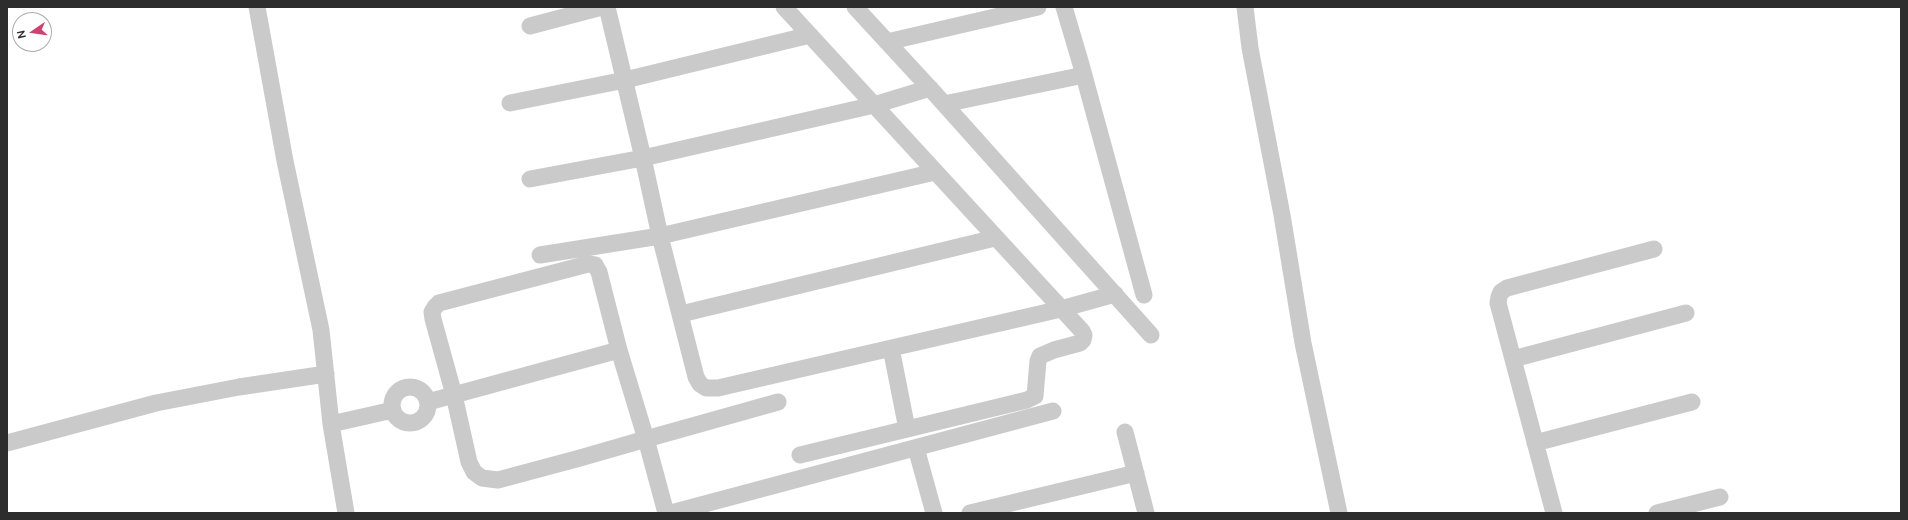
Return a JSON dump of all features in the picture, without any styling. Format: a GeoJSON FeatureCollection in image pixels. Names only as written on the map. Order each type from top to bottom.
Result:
{"type":"FeatureCollection","features":[{"type":"Feature","properties":{"kind":"street"},"geometry":{"type":"LineString","coordinates":[[257,7],[285,161],[321,330],[331,424],[346,513]]}},
{"type":"Feature","properties":{"kind":"street"},"geometry":{"type":"LineString","coordinates":[[530,26],[602,7]]}},
{"type":"Feature","properties":{"kind":"street"},"geometry":{"type":"LineString","coordinates":[[607,7],[660,236],[696,377],[700,384],[706,388],[718,388],[1061,309],[1115,294]]}},
{"type":"Feature","properties":{"kind":"street"},"geometry":{"type":"LineString","coordinates":[[784,7],[1082,331],[1083,340],[1080,343],[1054,350],[1040,356],[1038,361],[1035,396],[1027,400],[800,455]]}},
{"type":"Feature","properties":{"kind":"street"},"geometry":{"type":"LineString","coordinates":[[854,7],[930,88],[1151,335]]}},
{"type":"Feature","properties":{"kind":"street"},"geometry":{"type":"LineString","coordinates":[[887,42],[1038,7]]}},
{"type":"Feature","properties":{"kind":"street"},"geometry":{"type":"LineString","coordinates":[[1064,7],[1144,295]]}},
{"type":"Feature","properties":{"kind":"street"},"geometry":{"type":"LineString","coordinates":[[1246,7],[1250,48],[1282,215],[1303,343],[1339,513]]}},
{"type":"Feature","properties":{"kind":"street"},"geometry":{"type":"LineString","coordinates":[[510,103],[624,80],[810,35]]}},
{"type":"Feature","properties":{"kind":"street"},"geometry":{"type":"LineString","coordinates":[[944,104],[1084,75]]}},
{"type":"Feature","properties":{"kind":"street"},"geometry":{"type":"LineString","coordinates":[[530,179],[643,158],[874,105],[930,88]]}},
{"type":"Feature","properties":{"kind":"street"},"geometry":{"type":"LineString","coordinates":[[540,255],[660,236],[935,172]]}},
{"type":"Feature","properties":{"kind":"street"},"geometry":{"type":"LineString","coordinates":[[681,314],[995,238]]}},
{"type":"Feature","properties":{"kind":"street"},"geometry":{"type":"LineString","coordinates":[[1554,513],[1498,303],[1501,292],[1507,288],[1654,250]]}},
{"type":"Feature","properties":{"kind":"street"},"geometry":{"type":"LineString","coordinates":[[666,513],[646,439],[595,265],[588,264],[439,303],[432,312],[432,319],[454,395],[469,462],[474,472],[482,478],[498,480],[646,439],[778,402]]}},
{"type":"Feature","properties":{"kind":"street"},"geometry":{"type":"LineString","coordinates":[[1513,359],[1686,312]]}},
{"type":"Feature","properties":{"kind":"street"},"geometry":{"type":"LineString","coordinates":[[891,348],[907,429]]}},
{"type":"Feature","properties":{"kind":"street"},"geometry":{"type":"LineString","coordinates":[[428,402],[619,350]]}},
{"type":"Feature","properties":{"kind":"street"},"geometry":{"type":"LineString","coordinates":[[7,443],[156,403],[240,387],[326,374]]}},
{"type":"Feature","properties":{"kind":"street"},"geometry":{"type":"LineString","coordinates":[[409,387],[422,391],[428,402],[426,414],[422,418],[412,423],[400,420],[393,410],[393,398],[397,392],[409,387]]}},
{"type":"Feature","properties":{"kind":"street"},"geometry":{"type":"LineString","coordinates":[[1535,443],[1692,402]]}},
{"type":"Feature","properties":{"kind":"street"},"geometry":{"type":"LineString","coordinates":[[331,424],[393,410]]}},
{"type":"Feature","properties":{"kind":"street"},"geometry":{"type":"LineString","coordinates":[[671,513],[1053,411]]}},
{"type":"Feature","properties":{"kind":"street"},"geometry":{"type":"LineString","coordinates":[[1125,432],[1146,513]]}},
{"type":"Feature","properties":{"kind":"street"},"geometry":{"type":"LineString","coordinates":[[916,448],[934,513]]}},
{"type":"Feature","properties":{"kind":"street"},"geometry":{"type":"LineString","coordinates":[[970,513],[1136,473]]}},
{"type":"Feature","properties":{"kind":"street"},"geometry":{"type":"LineString","coordinates":[[1658,513],[1720,497]]}}]}
